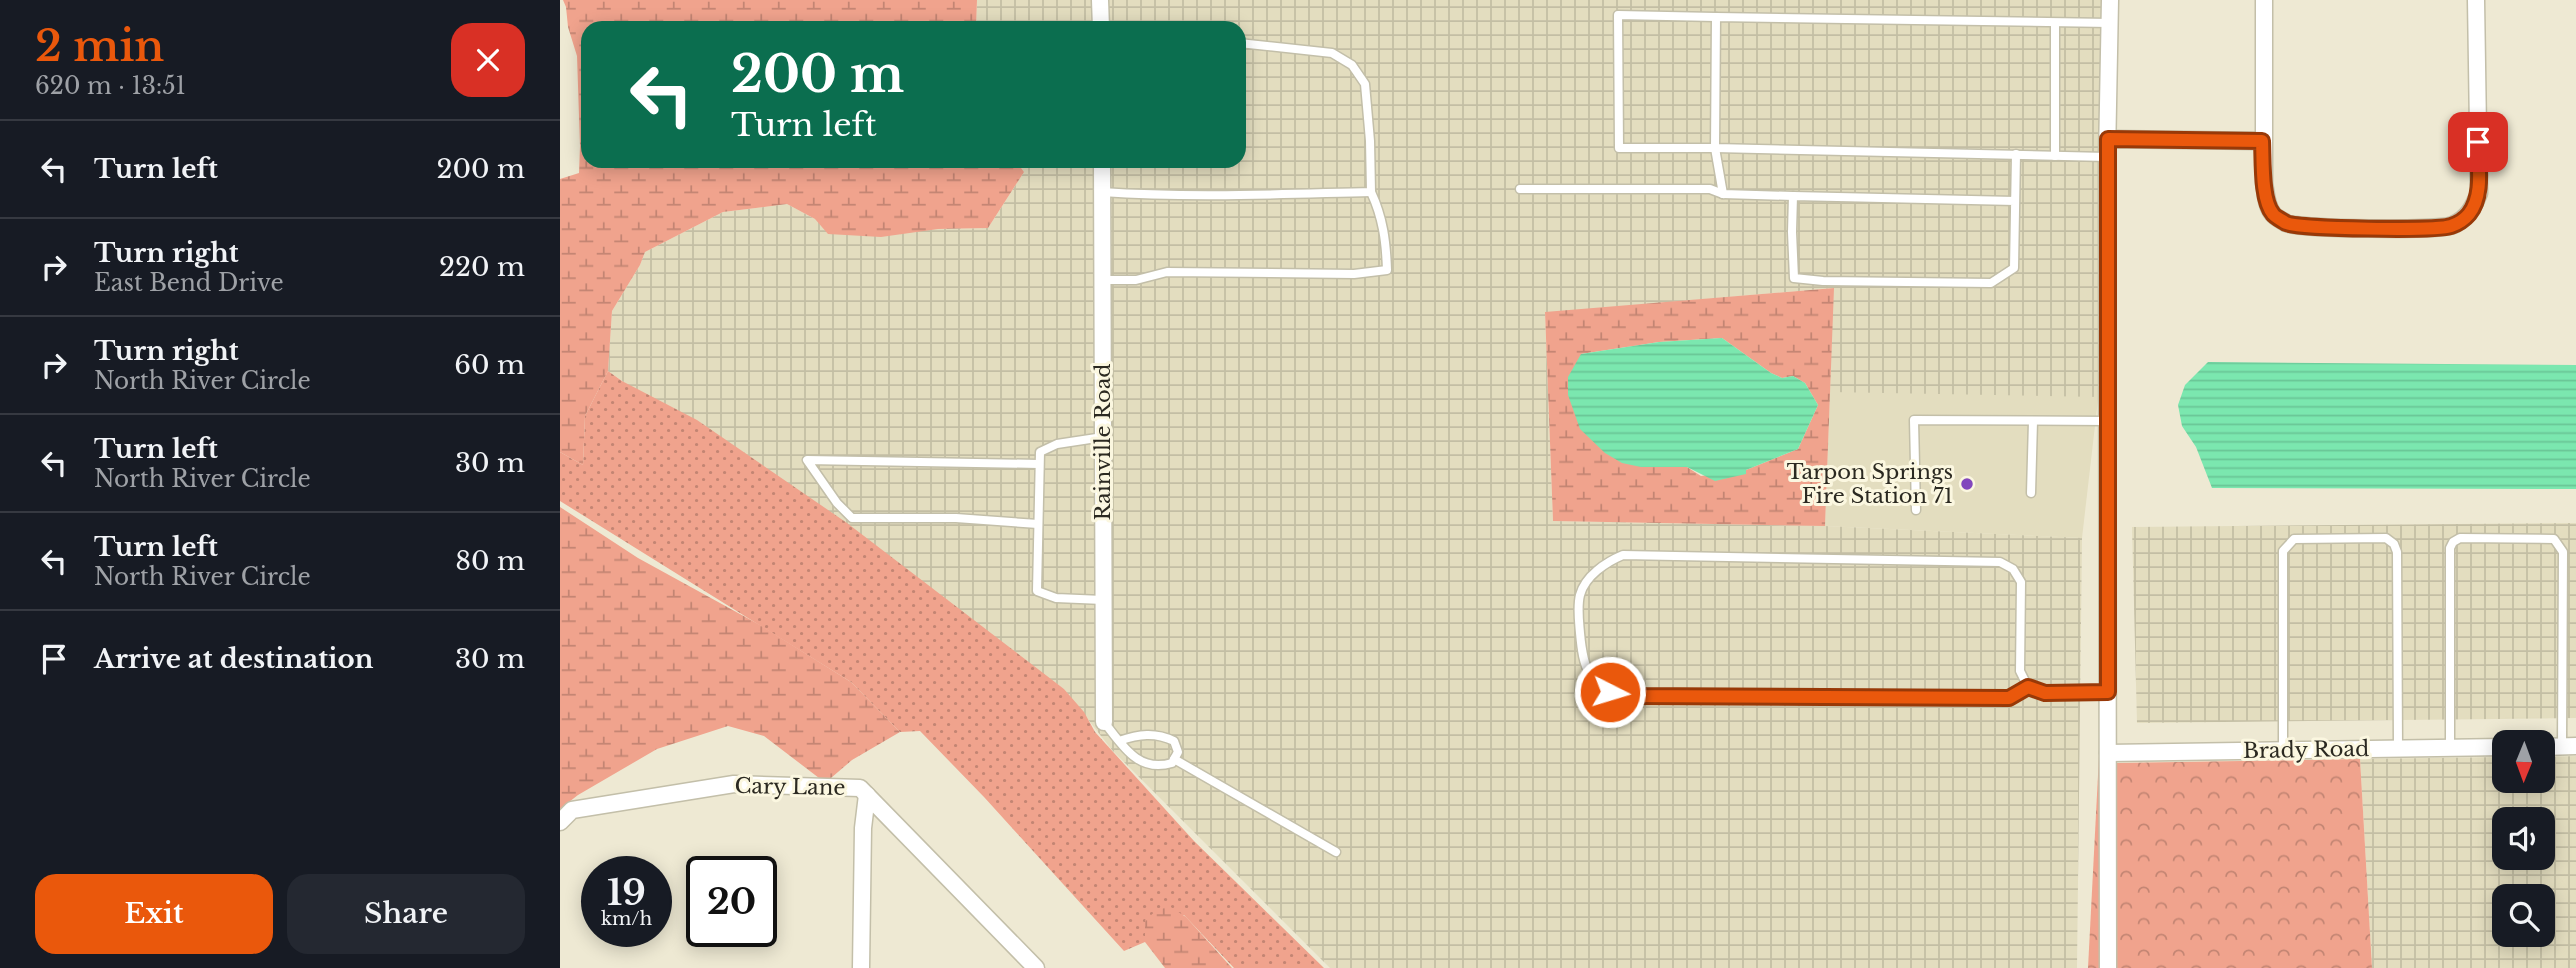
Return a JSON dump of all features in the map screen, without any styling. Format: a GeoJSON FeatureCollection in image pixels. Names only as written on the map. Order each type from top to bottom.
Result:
{"type":"FeatureCollection","features":[{"type":"Feature","properties":{"kind":"street"},"geometry":{"type":"LineString","coordinates":[[1100,0],[1101,21]]}},
{"type":"Feature","properties":{"kind":"street"},"geometry":{"type":"LineString","coordinates":[[2108,968],[2107,157],[2110,0]]}},
{"type":"Feature","properties":{"kind":"street"},"geometry":{"type":"LineString","coordinates":[[2264,0],[2262,141],[2267,202],[2273,214],[2287,223],[2376,228],[2450,226],[2467,217],[2479,193],[2476,0]]}},
{"type":"Feature","properties":{"kind":"street"},"geometry":{"type":"LineString","coordinates":[[2108,139],[2262,141]]}},
{"type":"Feature","properties":{"kind":"street","name":"Rainville Road"},"geometry":{"type":"LineString","coordinates":[[1102,168],[1104,722]]}},
{"type":"Feature","properties":{"kind":"street","name":"Brady Road"},"geometry":{"type":"LineString","coordinates":[[2108,753],[2492,747]]}},
{"type":"Feature","properties":{"kind":"street","name":"Cary Lane"},"geometry":{"type":"LineString","coordinates":[[560,822],[572,810],[734,784],[860,788],[1036,968]]}},
{"type":"Feature","properties":{"kind":"street"},"geometry":{"type":"LineString","coordinates":[[861,968],[863,828],[867,795]]}},
{"type":"Feature","properties":{"kind":"lane"},"geometry":{"type":"LineString","coordinates":[[2107,157],[1619,148],[1618,15],[2110,23]]}},
{"type":"Feature","properties":{"kind":"lane"},"geometry":{"type":"LineString","coordinates":[[1716,17],[1715,148],[1723,194]]}},
{"type":"Feature","properties":{"kind":"lane"},"geometry":{"type":"LineString","coordinates":[[2055,24],[2055,156]]}},
{"type":"Feature","properties":{"kind":"lane"},"geometry":{"type":"LineString","coordinates":[[1102,280],[1136,280],[1167,272],[1354,274],[1387,270],[1386,237],[1381,214],[1371,192],[1365,84],[1352,65],[1332,53],[1246,44]]}},
{"type":"Feature","properties":{"kind":"lane"},"geometry":{"type":"LineString","coordinates":[[1793,196],[1791,232],[1794,278],[1864,282],[1991,283],[2014,268],[2016,154]]}},
{"type":"Feature","properties":{"kind":"lane"},"geometry":{"type":"LineString","coordinates":[[1520,189],[1710,189],[1723,194],[2015,201]]}},
{"type":"Feature","properties":{"kind":"lane"},"geometry":{"type":"LineString","coordinates":[[1102,192],[1244,195],[1371,192]]}},
{"type":"Feature","properties":{"kind":"lane"},"geometry":{"type":"LineString","coordinates":[[1916,510],[1914,420],[2108,421]]}},
{"type":"Feature","properties":{"kind":"lane"},"geometry":{"type":"LineString","coordinates":[[2031,494],[2033,421]]}},
{"type":"Feature","properties":{"kind":"lane"},"geometry":{"type":"LineString","coordinates":[[1103,437],[1056,444],[1040,452],[1037,591],[1056,598],[1103,600]]}},
{"type":"Feature","properties":{"kind":"lane"},"geometry":{"type":"LineString","coordinates":[[1038,524],[956,519],[852,518],[837,503],[807,460],[1039,464]]}},
{"type":"Feature","properties":{"kind":"lane"},"geometry":{"type":"LineString","coordinates":[[2283,750],[2283,551],[2294,538],[2386,538],[2394,544],[2398,552],[2398,749]]}},
{"type":"Feature","properties":{"kind":"lane"},"geometry":{"type":"LineString","coordinates":[[2450,748],[2450,548],[2453,542],[2460,538],[2554,539],[2560,544],[2563,552],[2569,746]]}},
{"type":"Feature","properties":{"kind":"lane"},"geometry":{"type":"LineString","coordinates":[[2028,687],[2009,698],[1618,694],[1597,683],[1588,673],[1582,659],[1578,614],[1580,594],[1588,580],[1600,568],[1623,555],[2000,562],[2013,569],[2021,582],[2020,671],[2028,687],[2045,693],[2108,692]]}},
{"type":"Feature","properties":{"kind":"lane"},"geometry":{"type":"LineString","coordinates":[[1104,722],[1119,741],[1133,758],[1159,767],[1172,763],[1178,752],[1174,741],[1163,735],[1140,734],[1119,741]]}},
{"type":"Feature","properties":{"kind":"lane"},"geometry":{"type":"LineString","coordinates":[[1174,759],[1336,852]]}},
{"type":"Feature","properties":{"kind":"shaded area"},"geometry":{"type":"Polygon","coordinates":[[[977,0],[1092,0],[1092,21],[976,21],[977,0]]]}},
{"type":"Feature","properties":{"kind":"shaded area"},"geometry":{"type":"Polygon","coordinates":[[[1109,0],[2101,0],[2099,397],[1830,392],[1833,288],[1545,313],[1553,521],[1825,526],[2082,538],[2077,968],[1330,968],[1112,750],[1064,689],[608,371],[612,311],[645,252],[723,212],[787,204],[815,219],[938,229],[988,228],[1024,172],[1021,168],[1093,168],[1094,222],[1110,222],[1110,168],[1246,168],[1246,21],[1109,21],[1109,0]]]}},
{"type":"Feature","properties":{"kind":"shaded area"},"geometry":{"type":"Polygon","coordinates":[[[1722,338],[1771,373],[1782,378],[1793,376],[1805,383],[1818,405],[1798,449],[1746,470],[1746,474],[1715,481],[1687,467],[1641,467],[1622,463],[1605,453],[1580,429],[1568,395],[1568,377],[1581,354],[1659,342],[1722,338]]]}},
{"type":"Feature","properties":{"kind":"shaded area"},"geometry":{"type":"Polygon","coordinates":[[[2208,362],[2576,365],[2576,489],[2212,488],[2196,447],[2182,426],[2178,405],[2185,385],[2208,362]]]}},
{"type":"Feature","properties":{"kind":"shaded area"},"geometry":{"type":"Polygon","coordinates":[[[2099,391],[2082,538],[1825,526],[1830,392],[2099,391]]]}},
{"type":"Feature","properties":{"kind":"shaded area"},"geometry":{"type":"Polygon","coordinates":[[[2576,523],[2576,718],[2137,723],[2132,527],[2576,523]]]}},
{"type":"Feature","properties":{"kind":"shaded area"},"geometry":{"type":"Polygon","coordinates":[[[2576,756],[2576,968],[2372,968],[2360,759],[2492,757],[2492,793],[2555,793],[2555,757],[2576,756]]]}},
{"type":"Feature","properties":{"kind":"green space"},"geometry":{"type":"Polygon","coordinates":[[[563,0],[977,0],[976,21],[581,21],[581,168],[1021,168],[1024,172],[988,228],[938,229],[881,237],[828,234],[815,219],[787,204],[723,212],[645,252],[612,311],[608,371],[585,416],[583,465],[560,452],[560,179],[579,173],[580,146],[577,56],[568,27],[563,0]]]}},
{"type":"Feature","properties":{"kind":"green space"},"geometry":{"type":"Polygon","coordinates":[[[1834,288],[1825,526],[1553,521],[1545,312],[1834,288]],[[1722,338],[1659,342],[1581,354],[1687,467],[1701,476],[1746,470],[1798,449],[1818,405],[1805,383],[1793,376],[1782,378],[1722,338]]]}},
{"type":"Feature","properties":{"kind":"green space"},"geometry":{"type":"Polygon","coordinates":[[[608,371],[697,420],[847,523],[1064,689],[1084,712],[1095,732],[1194,841],[1324,968],[1234,968],[1184,915],[1145,920],[1145,942],[1124,951],[920,731],[900,732],[851,682],[560,501],[560,452],[583,465],[585,416],[608,371]]]}},
{"type":"Feature","properties":{"kind":"green space"},"geometry":{"type":"Polygon","coordinates":[[[560,507],[638,558],[760,625],[851,682],[900,732],[852,760],[831,778],[819,778],[764,736],[728,726],[657,749],[578,795],[560,809],[560,507]]]}},
{"type":"Feature","properties":{"kind":"green space"},"geometry":{"type":"Polygon","coordinates":[[[2099,756],[2100,968],[2088,968],[2099,756]]]}},
{"type":"Feature","properties":{"kind":"green space"},"geometry":{"type":"Polygon","coordinates":[[[2360,759],[2372,968],[2117,968],[2117,763],[2360,759]]]}},
{"type":"Feature","properties":{"kind":"green space"},"geometry":{"type":"Polygon","coordinates":[[[1169,906],[1186,917],[1232,968],[1165,968],[1145,942],[1145,920],[1156,911],[1169,906]]]}},
{"type":"Feature","properties":{"kind":"place","name":"Tarpon Springs Fire Station 71"},"geometry":{"type":"Point","coordinates":[1967,484]}},
{"type":"Feature","properties":{"kind":"route"},"geometry":{"type":"LineString","coordinates":[[1610,692],[1626,696],[2009,698],[2028,687],[2045,693],[2108,692],[2108,139],[2262,141],[2264,183],[2267,202],[2273,214],[2287,223],[2376,228],[2450,226],[2467,217],[2479,193],[2478,142]]}}]}
